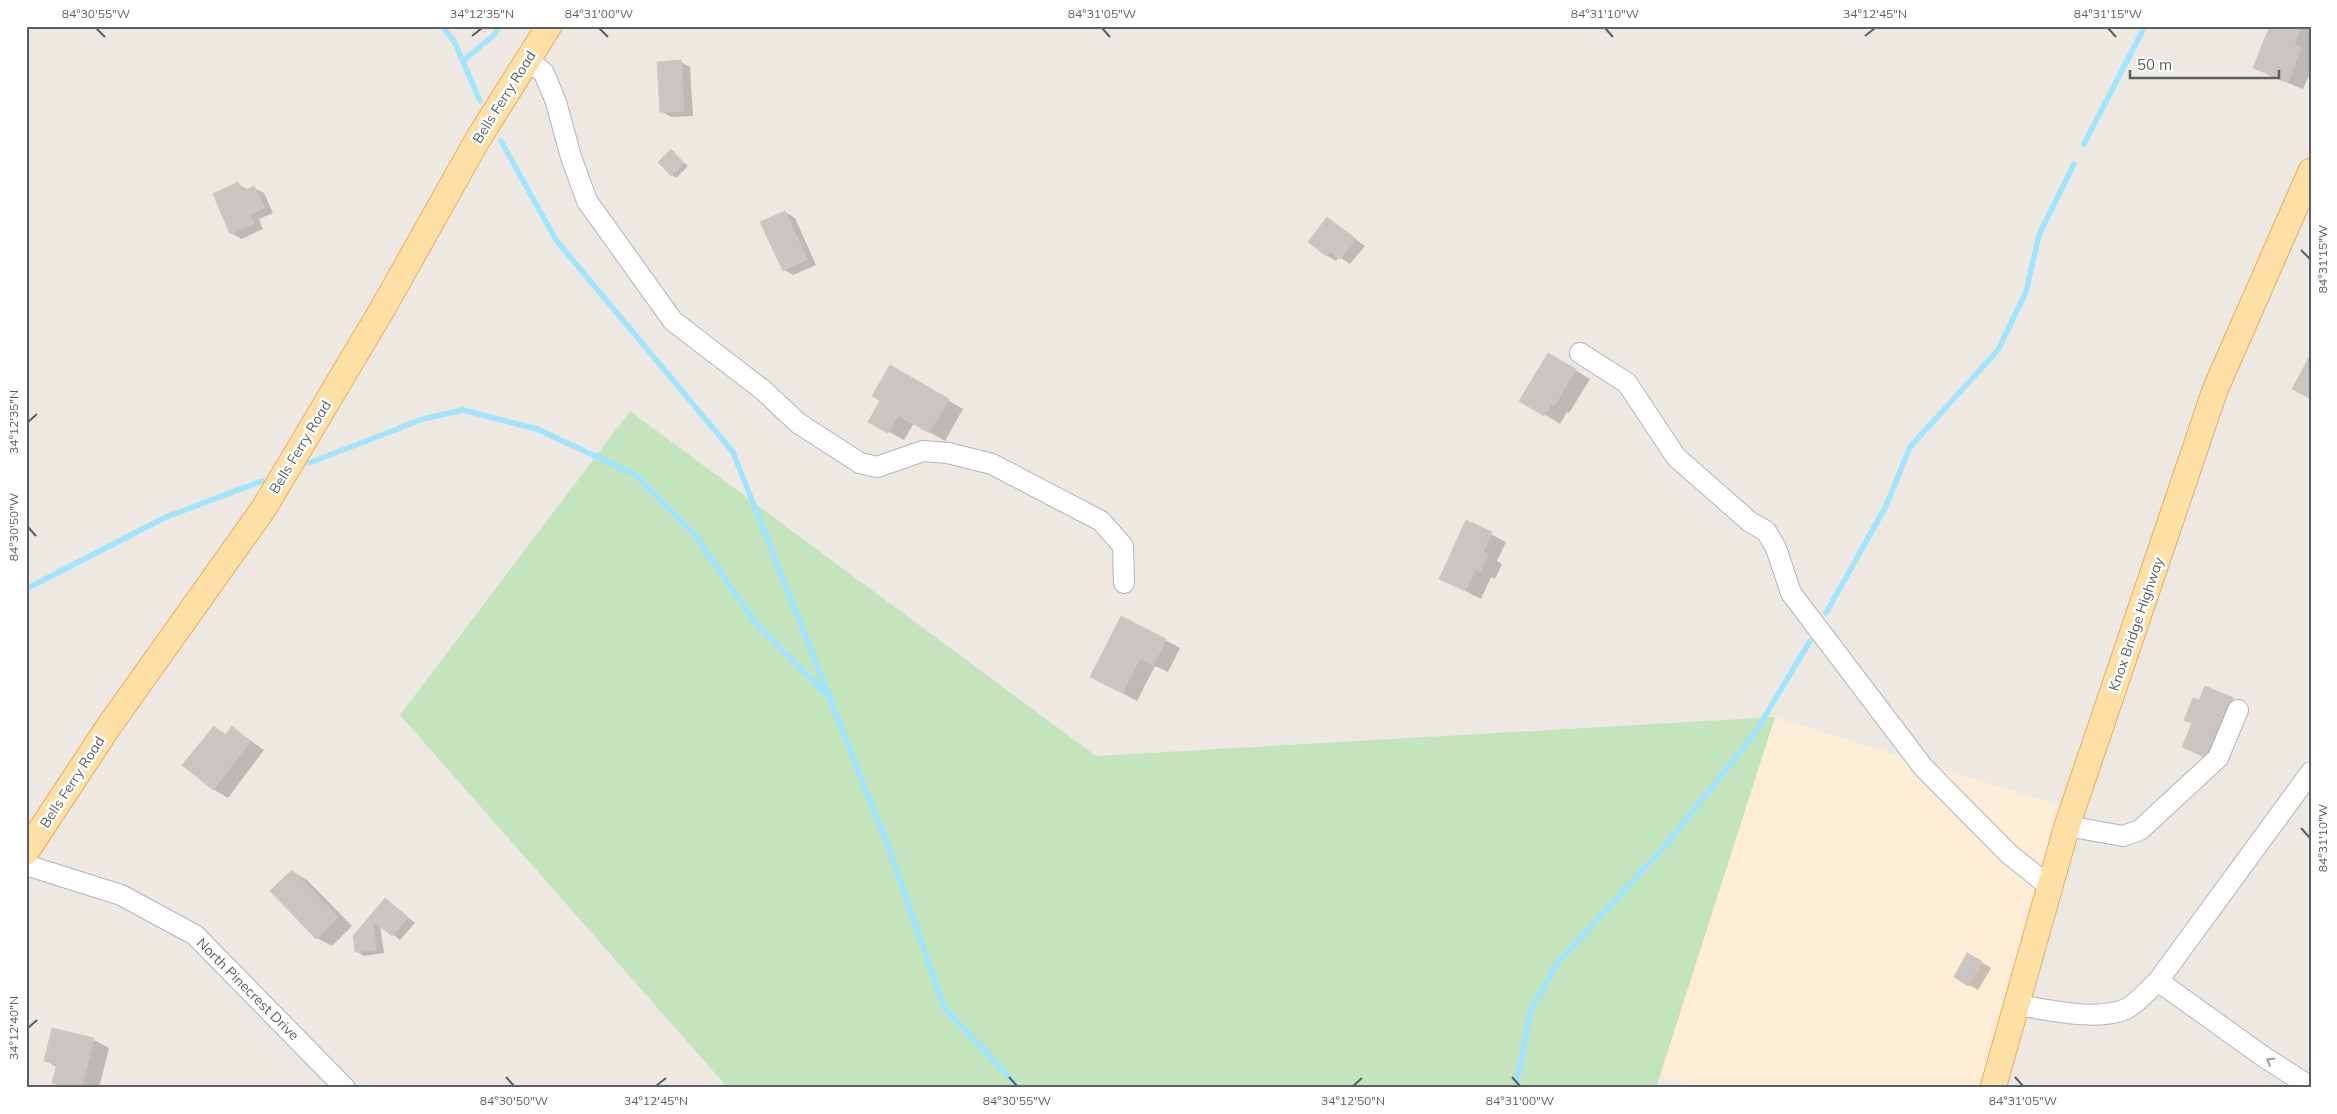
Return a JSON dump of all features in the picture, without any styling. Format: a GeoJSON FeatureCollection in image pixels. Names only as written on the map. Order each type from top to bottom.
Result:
{"type":"FeatureCollection","features":[{"type":"Feature","properties":{"kind":"main road","name":"Bells Ferry Road"},"geometry":{"type":"LineString","coordinates":[[26,852],[107,729],[264,508],[383,308],[478,139],[548,26]]}},
{"type":"Feature","properties":{"kind":"main road","name":"Knox Bridge Highway"},"geometry":{"type":"LineString","coordinates":[[1993,1088],[2067,826],[2215,390],[2311,171]]}},
{"type":"Feature","properties":{"kind":"street"},"geometry":{"type":"LineString","coordinates":[[527,59],[544,73],[556,102],[571,157],[587,201],[673,320],[762,390],[798,423],[860,463],[877,467],[923,452],[948,453],[992,464],[1101,521],[1124,546],[1124,583]]}},
{"type":"Feature","properties":{"kind":"street"},"geometry":{"type":"LineString","coordinates":[[1580,353],[1626,383],[1676,457],[1718,496],[1750,522],[1766,531],[1776,548],[1791,593],[1923,766],[2009,854],[2049,886]]}},
{"type":"Feature","properties":{"kind":"street"},"geometry":{"type":"LineString","coordinates":[[2067,826],[2122,836],[2140,830],[2218,758],[2238,710]]}},
{"type":"Feature","properties":{"kind":"street"},"geometry":{"type":"LineString","coordinates":[[2016,1005],[2087,1014],[2106,1014],[2127,1008],[2158,981],[2311,772]]}},
{"type":"Feature","properties":{"kind":"street","name":"North Pinecrest Drive"},"geometry":{"type":"LineString","coordinates":[[26,865],[121,895],[195,935],[345,1088]]}},
{"type":"Feature","properties":{"kind":"street"},"geometry":{"type":"LineString","coordinates":[[2158,981],[2264,1057],[2311,1087]]}},
{"type":"Feature","properties":{"kind":"shaded area"},"geometry":{"type":"Polygon","coordinates":[[[1775,717],[2081,812],[2003,1088],[1704,1088],[1659,1077],[1775,717]]]}},
{"type":"Feature","properties":{"kind":"green space"},"geometry":{"type":"Polygon","coordinates":[[[630,411],[1096,756],[1775,717],[1656,1088],[728,1088],[400,715],[630,411]]]}},
{"type":"Feature","properties":{"kind":"building"},"geometry":{"type":"Polygon","coordinates":[[[2270,26],[2301,26],[2294,45],[2301,48],[2288,82],[2253,68],[2270,26]]]}},
{"type":"Feature","properties":{"kind":"building"},"geometry":{"type":"Polygon","coordinates":[[[681,60],[684,111],[660,112],[657,62],[681,60]]]}},
{"type":"Feature","properties":{"kind":"building"},"geometry":{"type":"Polygon","coordinates":[[[671,149],[684,163],[671,176],[658,162],[671,149]]]}},
{"type":"Feature","properties":{"kind":"building"},"geometry":{"type":"Polygon","coordinates":[[[238,182],[242,192],[254,186],[264,208],[250,214],[254,223],[230,234],[213,194],[238,182]]]}},
{"type":"Feature","properties":{"kind":"building"},"geometry":{"type":"Polygon","coordinates":[[[785,211],[807,259],[783,271],[760,222],[785,211]]]}},
{"type":"Feature","properties":{"kind":"building"},"geometry":{"type":"Polygon","coordinates":[[[1327,217],[1356,239],[1340,259],[1330,251],[1326,256],[1308,242],[1327,217]]]}},
{"type":"Feature","properties":{"kind":"building"},"geometry":{"type":"Polygon","coordinates":[[[1548,353],[1576,369],[1554,406],[1551,404],[1544,416],[1519,401],[1548,353]]]}},
{"type":"Feature","properties":{"kind":"building"},"geometry":{"type":"Polygon","coordinates":[[[2311,354],[2311,399],[2292,389],[2311,354]]]}},
{"type":"Feature","properties":{"kind":"building"},"geometry":{"type":"Polygon","coordinates":[[[890,365],[949,399],[929,433],[898,415],[888,433],[868,422],[880,401],[872,396],[890,365]]]}},
{"type":"Feature","properties":{"kind":"building"},"geometry":{"type":"Polygon","coordinates":[[[1466,520],[1492,532],[1483,551],[1488,554],[1480,572],[1475,569],[1465,591],[1439,579],[1466,520]]]}},
{"type":"Feature","properties":{"kind":"building"},"geometry":{"type":"Polygon","coordinates":[[[1121,616],[1166,639],[1153,665],[1140,658],[1122,693],[1090,677],[1121,616]]]}},
{"type":"Feature","properties":{"kind":"building"},"geometry":{"type":"Polygon","coordinates":[[[2205,686],[2234,698],[2227,705],[2208,751],[2203,756],[2182,747],[2192,723],[2184,720],[2193,698],[2199,700],[2205,686]]]}},
{"type":"Feature","properties":{"kind":"building"},"geometry":{"type":"Polygon","coordinates":[[[214,726],[225,735],[232,726],[250,741],[213,790],[182,765],[214,726]]]}},
{"type":"Feature","properties":{"kind":"building"},"geometry":{"type":"Polygon","coordinates":[[[292,870],[338,917],[316,939],[270,891],[292,870]]]}},
{"type":"Feature","properties":{"kind":"building"},"geometry":{"type":"Polygon","coordinates":[[[385,898],[408,917],[392,936],[372,920],[376,949],[355,952],[353,936],[385,898]]]}},
{"type":"Feature","properties":{"kind":"building"},"geometry":{"type":"Polygon","coordinates":[[[1967,953],[1982,961],[1968,986],[1954,977],[1967,953]]]}},
{"type":"Feature","properties":{"kind":"building"},"geometry":{"type":"Polygon","coordinates":[[[52,1028],[94,1038],[81,1088],[70,1088],[52,1083],[57,1064],[44,1061],[52,1028]]]}},
{"type":"Feature","properties":{"kind":"waterway"},"geometry":{"type":"LineString","coordinates":[[442,26],[454,41],[480,101]]}},
{"type":"Feature","properties":{"kind":"waterway"},"geometry":{"type":"LineString","coordinates":[[463,61],[494,35],[499,26]]}},
{"type":"Feature","properties":{"kind":"waterway"},"geometry":{"type":"LineString","coordinates":[[2084,144],[2145,26]]}},
{"type":"Feature","properties":{"kind":"waterway"},"geometry":{"type":"LineString","coordinates":[[501,141],[556,240],[733,452],[891,854],[944,1008],[1020,1088]]}},
{"type":"Feature","properties":{"kind":"waterway"},"geometry":{"type":"LineString","coordinates":[[1826,613],[1886,506],[1910,447],[1998,350],[2026,292],[2039,235],[2074,164]]}},
{"type":"Feature","properties":{"kind":"waterway"},"geometry":{"type":"LineString","coordinates":[[309,463],[423,419],[463,410],[537,429],[636,475],[695,535],[754,621],[828,696]]}},
{"type":"Feature","properties":{"kind":"waterway"},"geometry":{"type":"LineString","coordinates":[[26,589],[166,517],[262,481]]}},
{"type":"Feature","properties":{"kind":"waterway"},"geometry":{"type":"LineString","coordinates":[[1516,1088],[1531,1009],[1559,961],[1665,846],[1753,736],[1810,641]]}}]}
